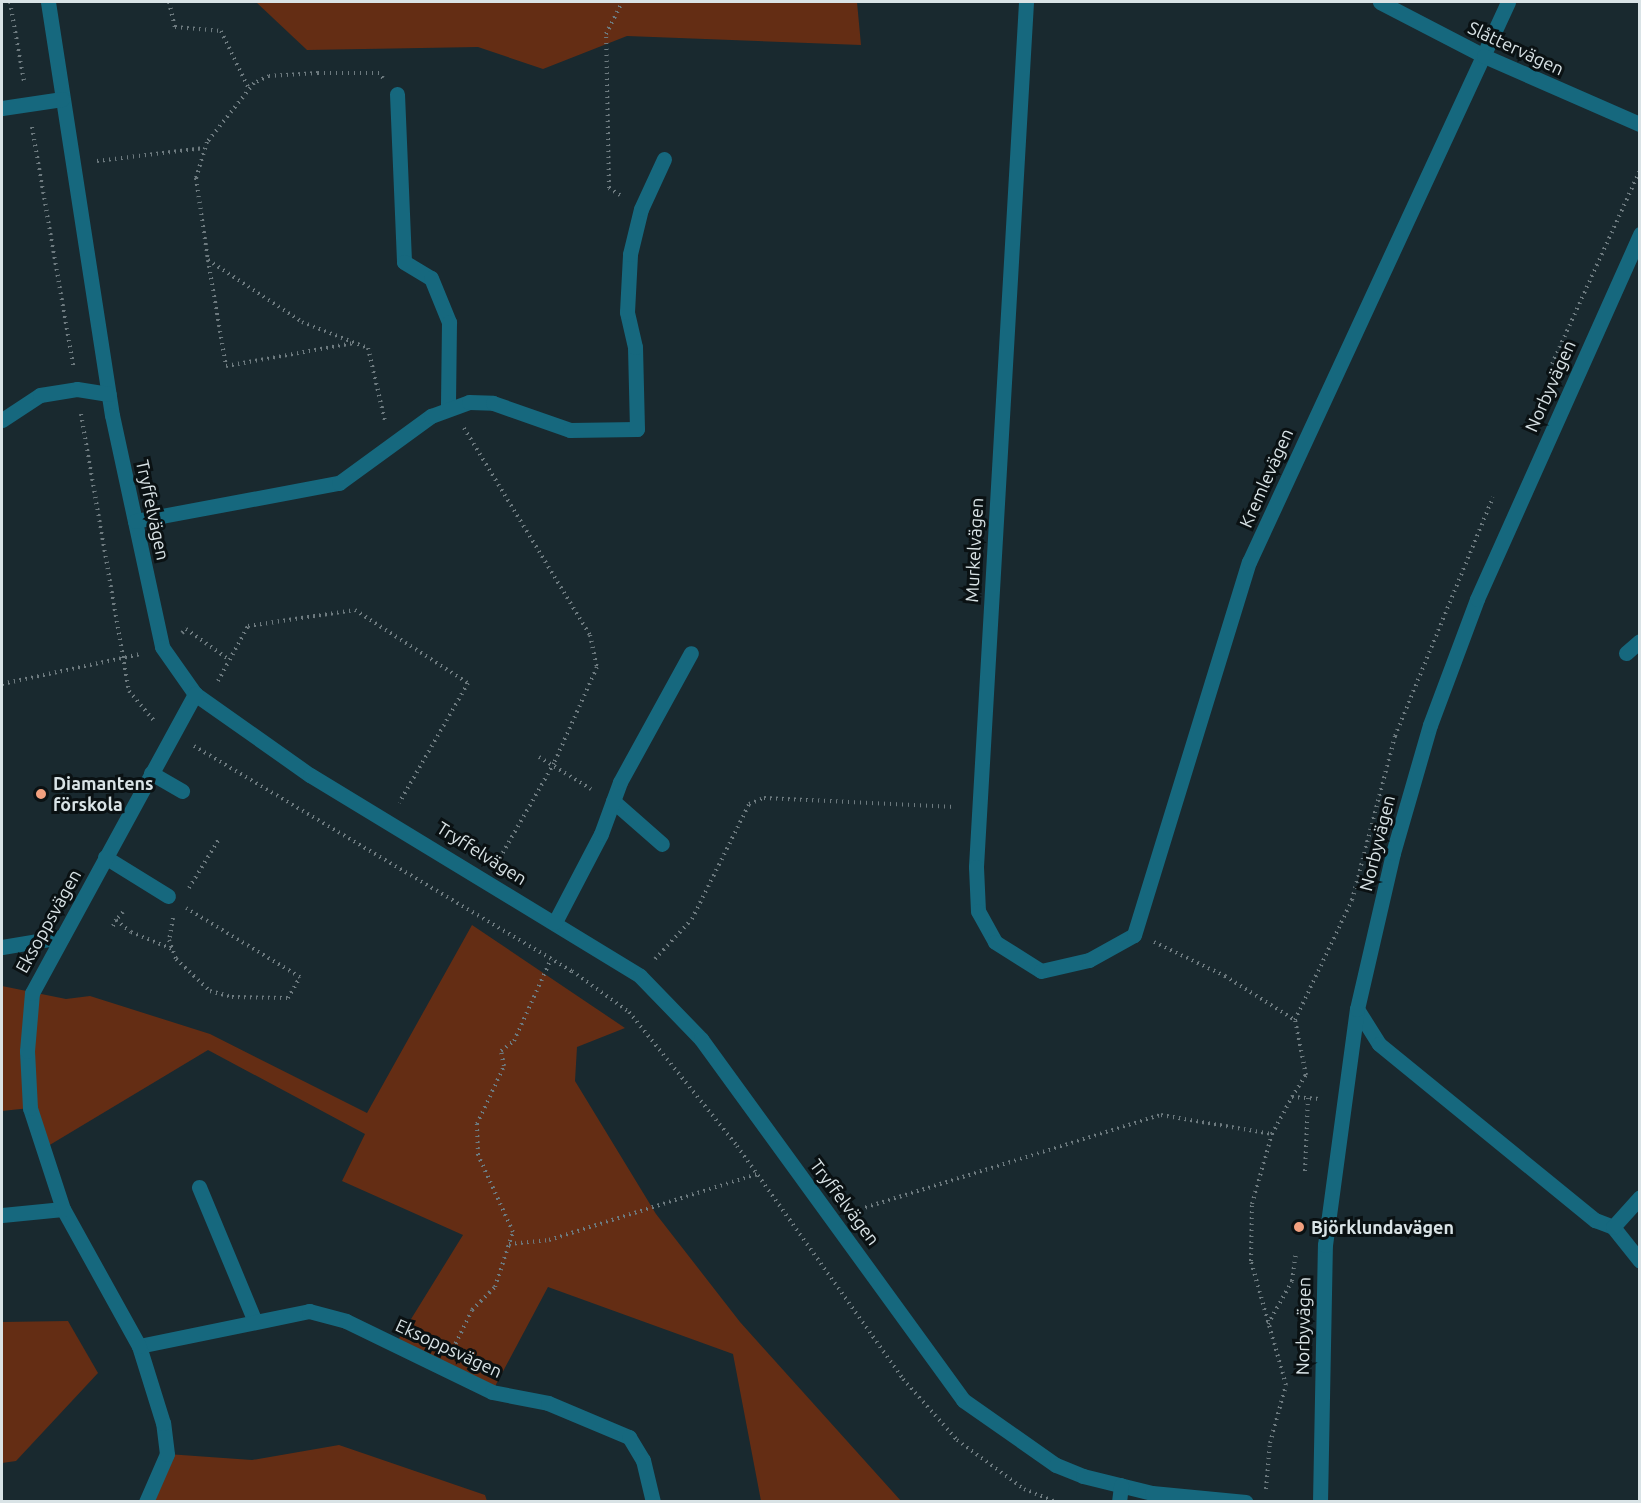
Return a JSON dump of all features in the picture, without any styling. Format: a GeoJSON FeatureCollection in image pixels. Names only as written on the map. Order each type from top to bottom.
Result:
{"type":"FeatureCollection","features":[{"type":"Feature","properties":{"kind":"street","name":"Tryffelvägen"},"geometry":{"type":"LineString","coordinates":[[48,2],[109,394],[135,521],[162,647],[195,694],[310,775],[487,879],[640,976],[701,1039],[963,1400],[1056,1465],[1121,1485],[1246,1502]]}},
{"type":"Feature","properties":{"kind":"street","name":"Murkelvägen"},"geometry":{"type":"LineString","coordinates":[[1026,2],[978,808],[978,911],[994,942],[1041,971],[1089,960],[1134,935]]}},
{"type":"Feature","properties":{"kind":"street","name":"Slåttervägen"},"geometry":{"type":"LineString","coordinates":[[1380,2],[1484,56],[1640,124]]}},
{"type":"Feature","properties":{"kind":"street","name":"Kremlevägen"},"geometry":{"type":"LineString","coordinates":[[1134,935],[1249,562],[1508,2]]}},
{"type":"Feature","properties":{"kind":"street"},"geometry":{"type":"LineString","coordinates":[[397,94],[404,262],[431,278],[449,322],[448,408]]}},
{"type":"Feature","properties":{"kind":"street"},"geometry":{"type":"LineString","coordinates":[[2,108],[62,99]]}},
{"type":"Feature","properties":{"kind":"street"},"geometry":{"type":"LineString","coordinates":[[135,521],[339,483],[448,408],[493,403],[570,430],[637,429],[635,347],[627,312],[630,254],[641,209],[664,159]]}},
{"type":"Feature","properties":{"kind":"street","name":"Norbyvägen"},"geometry":{"type":"LineString","coordinates":[[1320,1502],[1322,1302],[1344,1102],[1357,1009],[1393,853],[1430,725],[1477,598],[1640,234]]}},
{"type":"Feature","properties":{"kind":"street"},"geometry":{"type":"LineString","coordinates":[[2,420],[40,395],[77,389],[109,394]]}},
{"type":"Feature","properties":{"kind":"street"},"geometry":{"type":"LineString","coordinates":[[1626,653],[1640,641]]}},
{"type":"Feature","properties":{"kind":"street"},"geometry":{"type":"LineString","coordinates":[[555,922],[613,801],[691,653]]}},
{"type":"Feature","properties":{"kind":"street","name":"Eksoppsvägen"},"geometry":{"type":"LineString","coordinates":[[146,1502],[167,1454],[164,1423],[139,1346],[63,1209],[30,1107],[27,1051],[32,993],[195,694]]}},
{"type":"Feature","properties":{"kind":"street"},"geometry":{"type":"LineString","coordinates":[[151,773],[182,792]]}},
{"type":"Feature","properties":{"kind":"street"},"geometry":{"type":"LineString","coordinates":[[613,801],[662,843]]}},
{"type":"Feature","properties":{"kind":"street"},"geometry":{"type":"LineString","coordinates":[[105,857],[173,900]]}},
{"type":"Feature","properties":{"kind":"street"},"geometry":{"type":"LineString","coordinates":[[2,947],[62,937]]}},
{"type":"Feature","properties":{"kind":"street"},"geometry":{"type":"LineString","coordinates":[[1357,1009],[1379,1044],[1595,1220],[1613,1227],[1640,1261]]}},
{"type":"Feature","properties":{"kind":"street"},"geometry":{"type":"LineString","coordinates":[[199,1187],[254,1319]]}},
{"type":"Feature","properties":{"kind":"street"},"geometry":{"type":"LineString","coordinates":[[1613,1227],[1640,1197]]}},
{"type":"Feature","properties":{"kind":"street"},"geometry":{"type":"LineString","coordinates":[[2,1215],[63,1209]]}},
{"type":"Feature","properties":{"kind":"street","name":"Eksoppsvägen"},"geometry":{"type":"LineString","coordinates":[[139,1346],[254,1319],[309,1311],[346,1321],[492,1392],[548,1403],[629,1437],[643,1460],[653,1502]]}},
{"type":"Feature","properties":{"kind":"street"},"geometry":{"type":"LineString","coordinates":[[1119,1502],[1121,1485]]}},
{"type":"Feature","properties":{"kind":"path"},"geometry":{"type":"LineString","coordinates":[[169,2],[175,27],[221,31],[248,87]]}},
{"type":"Feature","properties":{"kind":"path"},"geometry":{"type":"LineString","coordinates":[[622,2],[606,34],[609,188],[641,209]]}},
{"type":"Feature","properties":{"kind":"path"},"geometry":{"type":"LineString","coordinates":[[354,343],[226,366],[196,178],[204,147],[248,87],[268,76],[379,73],[397,94]]}},
{"type":"Feature","properties":{"kind":"path"},"geometry":{"type":"LineString","coordinates":[[146,151],[204,147]]}},
{"type":"Feature","properties":{"kind":"path"},"geometry":{"type":"LineString","coordinates":[[208,260],[302,322],[368,348],[374,359],[392,447]]}},
{"type":"Feature","properties":{"kind":"path"},"geometry":{"type":"LineString","coordinates":[[448,408],[490,466],[593,646],[594,680],[554,763],[487,879]]}},
{"type":"Feature","properties":{"kind":"path"},"geometry":{"type":"LineString","coordinates":[[186,629],[228,659],[248,626],[355,610],[468,683],[403,792]]}},
{"type":"Feature","properties":{"kind":"path"},"geometry":{"type":"LineString","coordinates":[[2,684],[162,647]]}},
{"type":"Feature","properties":{"kind":"path"},"geometry":{"type":"LineString","coordinates":[[539,757],[554,763],[567,777],[613,801]]}},
{"type":"Feature","properties":{"kind":"path"},"geometry":{"type":"LineString","coordinates":[[640,976],[692,919],[749,804],[764,798],[978,808]]}},
{"type":"Feature","properties":{"kind":"path"},"geometry":{"type":"LineString","coordinates":[[185,894],[219,839]]}},
{"type":"Feature","properties":{"kind":"path"},"geometry":{"type":"LineString","coordinates":[[173,900],[169,940],[172,949],[191,977],[232,998],[288,998],[300,977],[186,908]]}},
{"type":"Feature","properties":{"kind":"path"},"geometry":{"type":"LineString","coordinates":[[113,926],[123,912]]}},
{"type":"Feature","properties":{"kind":"path"},"geometry":{"type":"LineString","coordinates":[[116,921],[154,946],[172,949]]}},
{"type":"Feature","properties":{"kind":"path"},"geometry":{"type":"LineString","coordinates":[[1134,935],[1225,976],[1295,1020]]}},
{"type":"Feature","properties":{"kind":"path"},"geometry":{"type":"LineString","coordinates":[[443,1368],[472,1310],[495,1287],[513,1232],[478,1155],[477,1124],[504,1066],[501,1051],[514,1041],[551,959]]}},
{"type":"Feature","properties":{"kind":"path"},"geometry":{"type":"LineString","coordinates":[[1266,1502],[1270,1443],[1286,1385],[1251,1261],[1250,1228],[1272,1134],[1292,1097],[1344,1102]]}},
{"type":"Feature","properties":{"kind":"path"},"geometry":{"type":"LineString","coordinates":[[1305,1172],[1308,1098]]}},
{"type":"Feature","properties":{"kind":"path"},"geometry":{"type":"LineString","coordinates":[[802,1237],[833,1218],[1027,1152],[1161,1115],[1272,1134]]}},
{"type":"Feature","properties":{"kind":"path"},"geometry":{"type":"LineString","coordinates":[[509,1244],[549,1240],[757,1174]]}},
{"type":"Feature","properties":{"kind":"path"},"geometry":{"type":"LineString","coordinates":[[1268,1324],[1292,1281],[1296,1251]]}},
{"type":"Feature","properties":{"kind":"shaded area"},"geometry":{"type":"Polygon","coordinates":[[[256,2],[857,2],[861,45],[627,36],[543,69],[478,47],[307,50],[256,2]]]}},
{"type":"Feature","properties":{"kind":"shaded area"},"geometry":{"type":"Polygon","coordinates":[[[472,925],[625,1028],[577,1047],[575,1081],[656,1214],[740,1322],[901,1501],[761,1501],[733,1354],[548,1287],[492,1392],[395,1345],[463,1235],[342,1181],[365,1134],[208,1050],[43,1149],[30,1108],[2,1111],[2,986],[66,999],[90,996],[210,1034],[367,1113],[472,925]]]}},
{"type":"Feature","properties":{"kind":"shaded area"},"geometry":{"type":"Polygon","coordinates":[[[68,1321],[98,1373],[16,1461],[2,1463],[2,1322],[68,1321]]]}},
{"type":"Feature","properties":{"kind":"shaded area"},"geometry":{"type":"Polygon","coordinates":[[[339,1445],[485,1495],[487,1501],[146,1502],[167,1454],[252,1460],[339,1445]]]}},
{"type":"Feature","properties":{"kind":"place","name":"Diamantens förskola"},"geometry":{"type":"Point","coordinates":[41,794]}},
{"type":"Feature","properties":{"kind":"place","name":"Björklundavägen"},"geometry":{"type":"Point","coordinates":[1299,1227]}}]}
